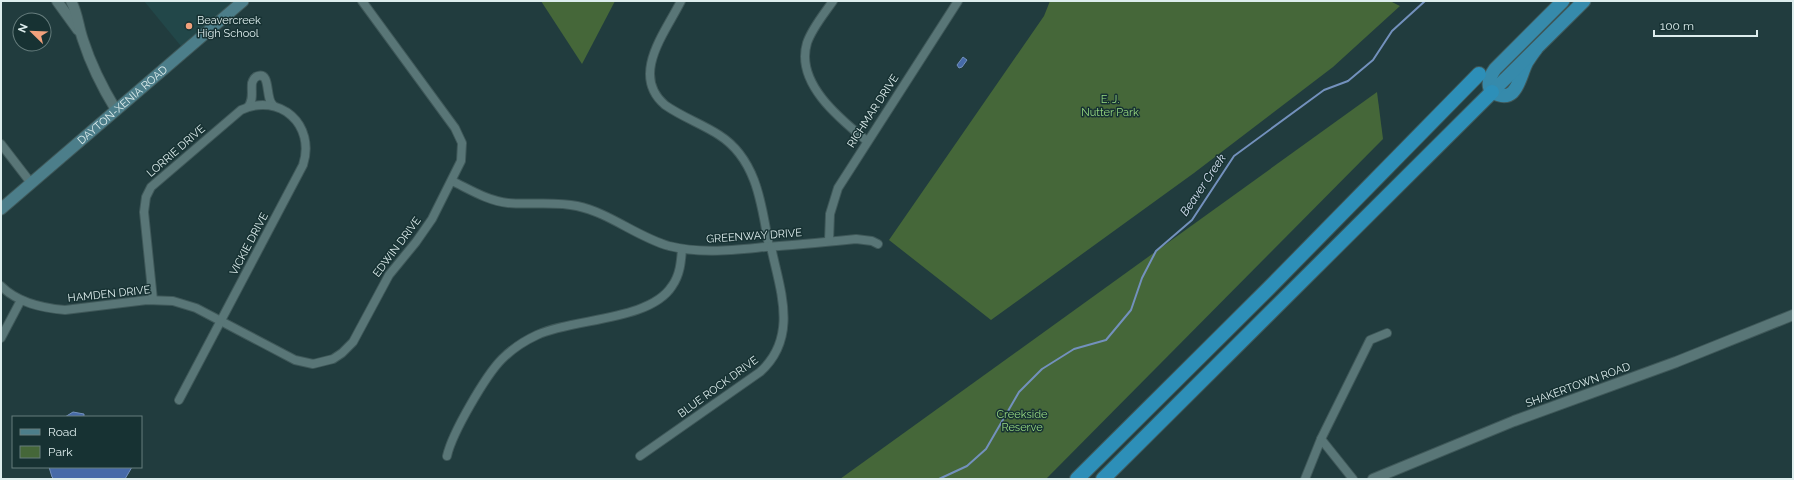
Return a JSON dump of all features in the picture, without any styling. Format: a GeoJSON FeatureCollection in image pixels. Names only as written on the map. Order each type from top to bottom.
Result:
{"type":"FeatureCollection","features":[{"type":"Feature","properties":{"kind":"highway"},"geometry":{"type":"LineString","coordinates":[[1077,479],[1258,299],[1479,74],[1553,1]]}},
{"type":"Feature","properties":{"kind":"highway"},"geometry":{"type":"LineString","coordinates":[[1492,92],[1488,82],[1495,69],[1564,1]]}},
{"type":"Feature","properties":{"kind":"highway"},"geometry":{"type":"LineString","coordinates":[[1503,81],[1515,62],[1576,1]]}},
{"type":"Feature","properties":{"kind":"highway"},"geometry":{"type":"LineString","coordinates":[[1103,479],[1584,1]]}},
{"type":"Feature","properties":{"kind":"highway"},"geometry":{"type":"LineString","coordinates":[[1570,15],[1584,11],[1594,1]]}},
{"type":"Feature","properties":{"kind":"highway"},"geometry":{"type":"LineString","coordinates":[[1492,92],[1506,95],[1513,92],[1519,85],[1527,62],[1536,49]]}},
{"type":"Feature","properties":{"kind":"main road","name":"DAYTON-XENIA ROAD"},"geometry":{"type":"LineString","coordinates":[[1,209],[243,1]]}},
{"type":"Feature","properties":{"kind":"street"},"geometry":{"type":"LineString","coordinates":[[57,1],[81,35],[94,70],[116,110]]}},
{"type":"Feature","properties":{"kind":"street"},"geometry":{"type":"LineString","coordinates":[[71,1],[80,22],[81,35]]}},
{"type":"Feature","properties":{"kind":"street","name":"EDWIN DRIVE"},"geometry":{"type":"LineString","coordinates":[[221,321],[295,360],[314,364],[337,357],[353,342],[385,282],[424,231],[459,166],[462,155],[462,143],[458,132],[362,1]]}},
{"type":"Feature","properties":{"kind":"street","name":"BLUE ROCK DRIVE"},"geometry":{"type":"LineString","coordinates":[[640,456],[760,372],[775,355],[781,340],[784,315],[761,204],[754,178],[740,153],[719,135],[665,105],[658,99],[652,89],[649,72],[651,60],[681,1]]}},
{"type":"Feature","properties":{"kind":"street"},"geometry":{"type":"LineString","coordinates":[[833,1],[810,36],[805,50],[806,68],[810,81],[825,102],[848,126],[867,141]]}},
{"type":"Feature","properties":{"kind":"street","name":"RICHMAR DRIVE"},"geometry":{"type":"LineString","coordinates":[[829,241],[830,214],[834,196],[867,141],[958,1]]}},
{"type":"Feature","properties":{"kind":"street"},"geometry":{"type":"LineString","coordinates":[[248,107],[253,98],[252,82],[255,77],[259,75],[264,76],[267,80],[268,99],[273,105]]}},
{"type":"Feature","properties":{"kind":"street","name":"LORRIE DRIVE"},"geometry":{"type":"LineString","coordinates":[[153,300],[144,212],[144,202],[149,190],[156,182],[235,114],[248,107],[260,104],[273,105]]}},
{"type":"Feature","properties":{"kind":"street","name":"VICKIE DRIVE"},"geometry":{"type":"LineString","coordinates":[[179,400],[305,158],[305,141],[300,125],[288,112],[273,105]]}},
{"type":"Feature","properties":{"kind":"street"},"geometry":{"type":"LineString","coordinates":[[1,144],[31,183]]}},
{"type":"Feature","properties":{"kind":"street","name":"GREENWAY DRIVE"},"geometry":{"type":"LineString","coordinates":[[452,181],[495,200],[507,203],[563,204],[578,206],[598,213],[649,239],[682,249],[718,251],[829,241],[864,240],[878,244]]}},
{"type":"Feature","properties":{"kind":"street"},"geometry":{"type":"LineString","coordinates":[[447,456],[449,445],[475,399],[495,367],[508,353],[528,340],[549,330],[630,312],[657,301],[668,292],[676,280],[680,267],[682,249]]}},
{"type":"Feature","properties":{"kind":"street","name":"HAMDEN DRIVE"},"geometry":{"type":"LineString","coordinates":[[1,286],[20,300],[42,307],[65,310],[153,300],[167,300],[185,304],[221,321]]}},
{"type":"Feature","properties":{"kind":"street"},"geometry":{"type":"LineString","coordinates":[[1,338],[20,300]]}},
{"type":"Feature","properties":{"kind":"street","name":"SHAKERTOWN ROAD"},"geometry":{"type":"LineString","coordinates":[[1373,479],[1514,421],[1676,362],[1793,315]]}},
{"type":"Feature","properties":{"kind":"street"},"geometry":{"type":"LineString","coordinates":[[1304,479],[1321,439],[1370,340],[1387,333]]}},
{"type":"Feature","properties":{"kind":"street"},"geometry":{"type":"LineString","coordinates":[[1321,439],[1353,479]]}},
{"type":"Feature","properties":{"kind":"shaded area","name":"Beavercreek High School"},"geometry":{"type":"Polygon","coordinates":[[[144,1],[243,1],[185,51],[144,1]]]}},
{"type":"Feature","properties":{"kind":"green space"},"geometry":{"type":"Polygon","coordinates":[[[541,1],[615,1],[582,64],[541,1]]]}},
{"type":"Feature","properties":{"kind":"green space","name":"E. J. Nutter Park"},"geometry":{"type":"Polygon","coordinates":[[[1050,1],[1390,1],[1400,6],[1333,67],[1194,173],[991,320],[889,240],[1044,16],[1050,1]]]}},
{"type":"Feature","properties":{"kind":"green space","name":"Creekside Reserve"},"geometry":{"type":"Polygon","coordinates":[[[1377,92],[1383,139],[1046,479],[840,479],[1377,92]]]}},
{"type":"Feature","properties":{"kind":"water"},"geometry":{"type":"Polygon","coordinates":[[[963,57],[967,60],[962,67],[959,68],[957,65],[963,57]]]}},
{"type":"Feature","properties":{"kind":"water"},"geometry":{"type":"Polygon","coordinates":[[[73,412],[84,414],[84,416],[67,416],[73,412]]]}},
{"type":"Feature","properties":{"kind":"water"},"geometry":{"type":"Polygon","coordinates":[[[49,468],[131,468],[125,479],[54,479],[49,468]]]}},
{"type":"Feature","properties":{"kind":"waterway","name":"Beaver Creek"},"geometry":{"type":"LineString","coordinates":[[939,479],[967,466],[986,449],[1019,392],[1042,369],[1074,349],[1106,340],[1131,310],[1142,278],[1156,251],[1192,220],[1234,156],[1324,90],[1348,81],[1373,60],[1392,31],[1425,1]]}},
{"type":"Feature","properties":{"kind":"place","name":"Beavercreek High School"},"geometry":{"type":"Point","coordinates":[189,26]}}]}
